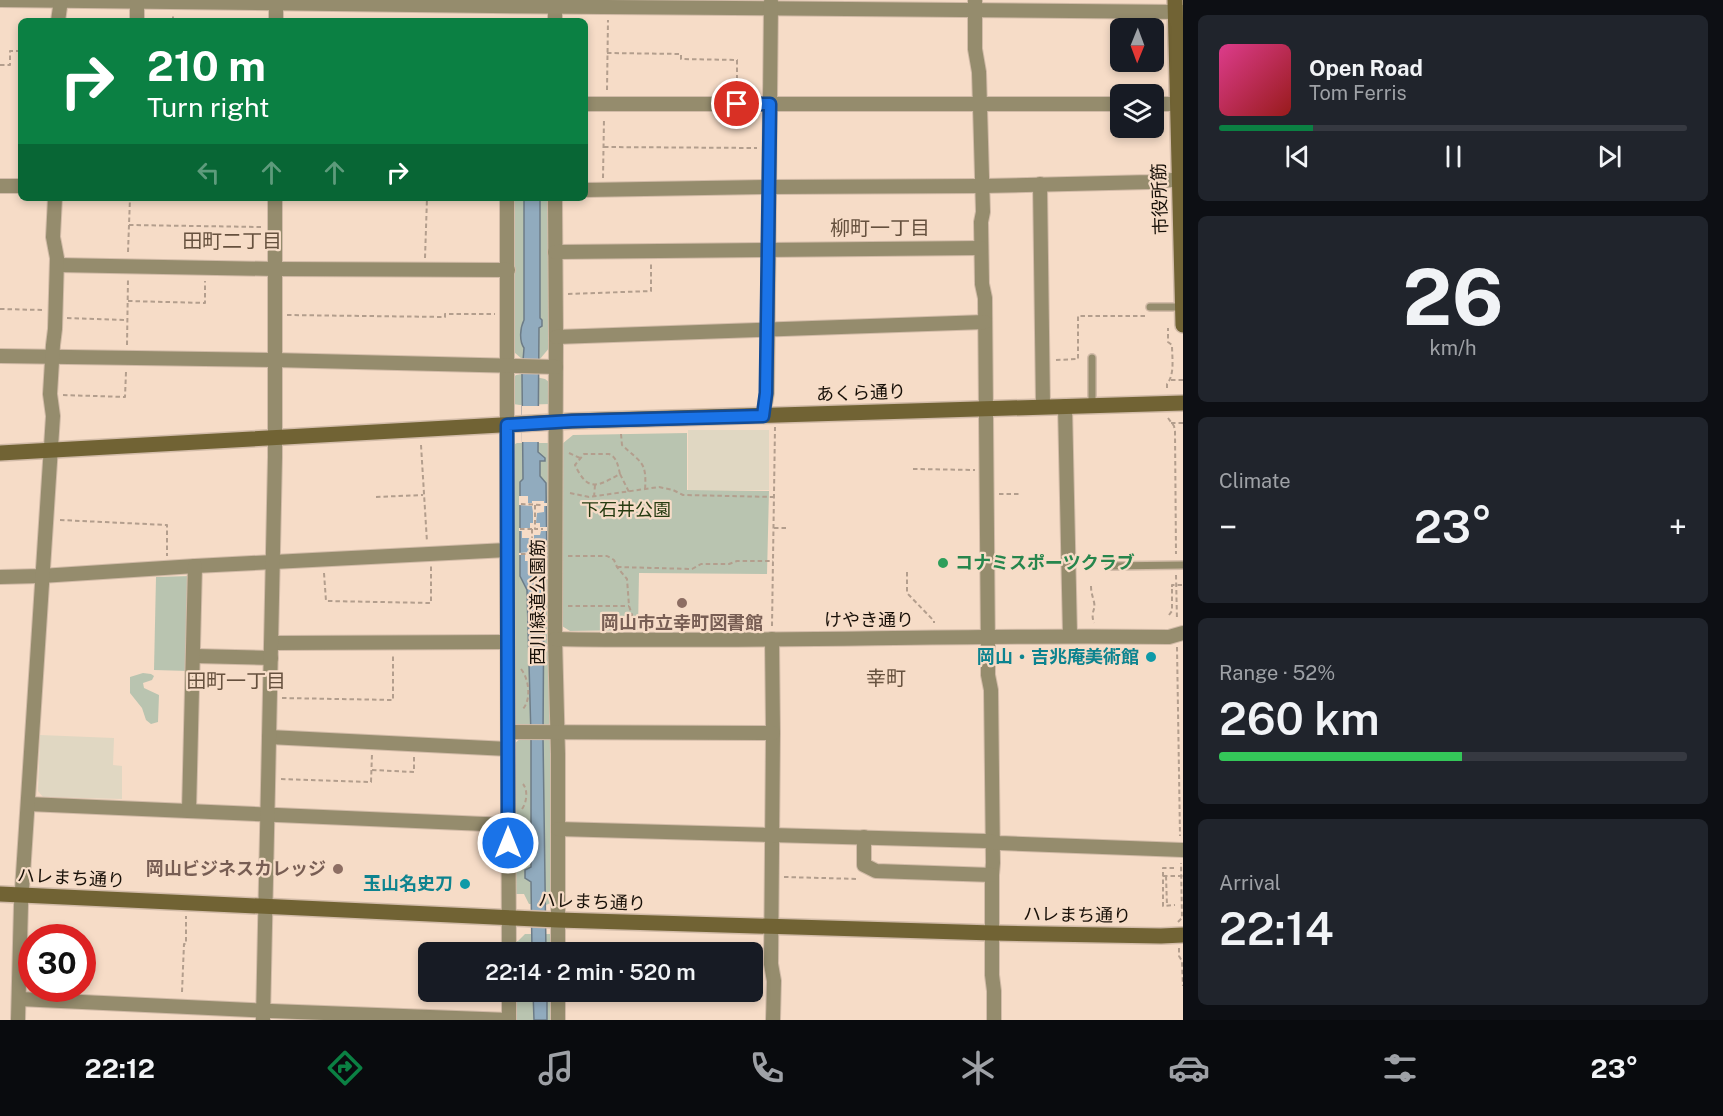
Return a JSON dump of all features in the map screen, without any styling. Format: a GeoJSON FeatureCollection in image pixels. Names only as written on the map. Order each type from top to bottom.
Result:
{"type":"FeatureCollection","features":[{"type":"Feature","properties":{"kind":"street"},"geometry":{"type":"LineString","coordinates":[[0,0],[276,2],[506,9],[771,5],[1178,6]]}},
{"type":"Feature","properties":{"kind":"street"},"geometry":{"type":"LineString","coordinates":[[58,18],[61,1]]}},
{"type":"Feature","properties":{"kind":"street"},"geometry":{"type":"LineString","coordinates":[[137,2],[137,18]]}},
{"type":"Feature","properties":{"kind":"street"},"geometry":{"type":"LineString","coordinates":[[276,2],[276,18]]}},
{"type":"Feature","properties":{"kind":"street"},"geometry":{"type":"LineString","coordinates":[[769,416],[766,393],[771,5]]}},
{"type":"Feature","properties":{"kind":"street"},"geometry":{"type":"LineString","coordinates":[[976,5],[975,49],[979,72],[981,248],[985,322],[994,1020]]}},
{"type":"Feature","properties":{"kind":"street","name":"市役所筋"},"geometry":{"type":"LineString","coordinates":[[1178,6],[1177,104],[1181,179],[1183,326]]}},
{"type":"Feature","properties":{"kind":"street"},"geometry":{"type":"LineString","coordinates":[[588,104],[1110,104]]}},
{"type":"Feature","properties":{"kind":"street"},"geometry":{"type":"LineString","coordinates":[[1164,104],[1177,104]]}},
{"type":"Feature","properties":{"kind":"street"},"geometry":{"type":"LineString","coordinates":[[588,190],[982,186],[1150,182],[1181,179]]}},
{"type":"Feature","properties":{"kind":"street"},"geometry":{"type":"LineString","coordinates":[[1040,184],[1043,406]]}},
{"type":"Feature","properties":{"kind":"street"},"geometry":{"type":"LineString","coordinates":[[0,186],[18,186]]}},
{"type":"Feature","properties":{"kind":"street"},"geometry":{"type":"LineString","coordinates":[[21,924],[41,576],[53,416],[50,394],[56,329],[57,265],[53,237],[55,201]]}},
{"type":"Feature","properties":{"kind":"street"},"geometry":{"type":"LineString","coordinates":[[263,1015],[272,643],[275,201]]}},
{"type":"Feature","properties":{"kind":"street"},"geometry":{"type":"LineString","coordinates":[[507,201],[507,367],[514,424],[513,552],[507,642],[509,942]]}},
{"type":"Feature","properties":{"kind":"street","name":"西川緑道公園筋"},"geometry":{"type":"LineString","coordinates":[[555,201],[555,639],[543,732],[558,829],[552,920],[556,942]]}},
{"type":"Feature","properties":{"kind":"street"},"geometry":{"type":"LineString","coordinates":[[555,252],[981,248]]}},
{"type":"Feature","properties":{"kind":"street"},"geometry":{"type":"LineString","coordinates":[[57,265],[275,270],[508,270]]}},
{"type":"Feature","properties":{"kind":"street"},"geometry":{"type":"LineString","coordinates":[[556,337],[985,322]]}},
{"type":"Feature","properties":{"kind":"street"},"geometry":{"type":"LineString","coordinates":[[0,356],[274,360],[556,368]]}},
{"type":"Feature","properties":{"kind":"street","name":"あくら通り"},"geometry":{"type":"LineString","coordinates":[[0,453],[556,422],[1183,403]]}},
{"type":"Feature","properties":{"kind":"street"},"geometry":{"type":"LineString","coordinates":[[1065,406],[1070,635]]}},
{"type":"Feature","properties":{"kind":"street"},"geometry":{"type":"LineString","coordinates":[[0,577],[322,559],[513,552]]}},
{"type":"Feature","properties":{"kind":"street"},"geometry":{"type":"LineString","coordinates":[[189,811],[195,566]]}},
{"type":"Feature","properties":{"kind":"street","name":"けやき通り"},"geometry":{"type":"LineString","coordinates":[[555,639],[988,638],[1070,635],[1169,637],[1177,634]]}},
{"type":"Feature","properties":{"kind":"street"},"geometry":{"type":"LineString","coordinates":[[772,639],[771,964],[774,981],[773,1020]]}},
{"type":"Feature","properties":{"kind":"street"},"geometry":{"type":"LineString","coordinates":[[272,643],[507,642]]}},
{"type":"Feature","properties":{"kind":"street"},"geometry":{"type":"LineString","coordinates":[[194,656],[271,658]]}},
{"type":"Feature","properties":{"kind":"street"},"geometry":{"type":"LineString","coordinates":[[508,732],[773,733]]}},
{"type":"Feature","properties":{"kind":"street"},"geometry":{"type":"LineString","coordinates":[[269,738],[508,749]]}},
{"type":"Feature","properties":{"kind":"street"},"geometry":{"type":"LineString","coordinates":[[28,804],[508,825]]}},
{"type":"Feature","properties":{"kind":"street"},"geometry":{"type":"LineString","coordinates":[[558,829],[864,837],[1182,850]]}},
{"type":"Feature","properties":{"kind":"street"},"geometry":{"type":"LineString","coordinates":[[864,837],[864,865],[876,871],[992,875]]}},
{"type":"Feature","properties":{"kind":"street","name":"ハレまち通り"},"geometry":{"type":"LineString","coordinates":[[0,894],[552,920],[771,927],[1161,936],[1181,928]]}},
{"type":"Feature","properties":{"kind":"street"},"geometry":{"type":"LineString","coordinates":[[18,1002],[18,1020]]}},
{"type":"Feature","properties":{"kind":"street"},"geometry":{"type":"LineString","coordinates":[[80,1002],[182,1007],[263,1015],[509,1020],[509,1002]]}},
{"type":"Feature","properties":{"kind":"street"},"geometry":{"type":"LineString","coordinates":[[558,1002],[558,1020]]}},
{"type":"Feature","properties":{"kind":"lane"},"geometry":{"type":"LineString","coordinates":[[1149,307],[1183,307]]}},
{"type":"Feature","properties":{"kind":"lane"},"geometry":{"type":"LineString","coordinates":[[1092,358],[1092,405]]}},
{"type":"Feature","properties":{"kind":"lane"},"geometry":{"type":"LineString","coordinates":[[1110,566],[1180,565]]}},
{"type":"Feature","properties":{"kind":"path"},"geometry":{"type":"LineString","coordinates":[[603,190],[608,7]]}},
{"type":"Feature","properties":{"kind":"path"},"geometry":{"type":"LineString","coordinates":[[0,65],[10,65],[10,51],[18,51]]}},
{"type":"Feature","properties":{"kind":"path"},"geometry":{"type":"LineString","coordinates":[[608,53],[681,54],[681,58],[737,60],[737,104]]}},
{"type":"Feature","properties":{"kind":"path"},"geometry":{"type":"LineString","coordinates":[[604,147],[769,148]]}},
{"type":"Feature","properties":{"kind":"path"},"geometry":{"type":"LineString","coordinates":[[58,395],[125,397],[130,201]]}},
{"type":"Feature","properties":{"kind":"path"},"geometry":{"type":"LineString","coordinates":[[425,270],[427,201]]}},
{"type":"Feature","properties":{"kind":"path"},"geometry":{"type":"LineString","coordinates":[[129,225],[267,227]]}},
{"type":"Feature","properties":{"kind":"path"},"geometry":{"type":"LineString","coordinates":[[556,294],[651,291],[651,251]]}},
{"type":"Feature","properties":{"kind":"path"},"geometry":{"type":"LineString","coordinates":[[128,301],[205,303],[205,268]]}},
{"type":"Feature","properties":{"kind":"path"},"geometry":{"type":"LineString","coordinates":[[0,309],[49,310]]}},
{"type":"Feature","properties":{"kind":"path"},"geometry":{"type":"LineString","coordinates":[[284,315],[445,317],[445,314],[498,314]]}},
{"type":"Feature","properties":{"kind":"path"},"geometry":{"type":"LineString","coordinates":[[1043,360],[1078,359],[1078,316],[1152,316]]}},
{"type":"Feature","properties":{"kind":"path"},"geometry":{"type":"LineString","coordinates":[[61,318],[127,320]]}},
{"type":"Feature","properties":{"kind":"path"},"geometry":{"type":"LineString","coordinates":[[1171,380],[1183,380]]}},
{"type":"Feature","properties":{"kind":"path"},"geometry":{"type":"LineString","coordinates":[[769,416],[774,496],[772,639]]}},
{"type":"Feature","properties":{"kind":"path"},"geometry":{"type":"LineString","coordinates":[[1181,928],[1182,850],[1176,645],[1180,565],[1175,432],[1174,426],[1169,421],[1183,423]]}},
{"type":"Feature","properties":{"kind":"path"},"geometry":{"type":"LineString","coordinates":[[621,430],[622,445],[642,462],[645,470],[645,490]]}},
{"type":"Feature","properties":{"kind":"path"},"geometry":{"type":"LineString","coordinates":[[322,559],[326,601],[431,603],[421,441]]}},
{"type":"Feature","properties":{"kind":"path"},"geometry":{"type":"LineString","coordinates":[[568,452],[580,458]]}},
{"type":"Feature","properties":{"kind":"path"},"geometry":{"type":"LineString","coordinates":[[620,474],[595,485],[588,483],[575,465],[584,454],[613,455],[629,492]]}},
{"type":"Feature","properties":{"kind":"path"},"geometry":{"type":"LineString","coordinates":[[913,470],[981,470]]}},
{"type":"Feature","properties":{"kind":"path"},"geometry":{"type":"LineString","coordinates":[[594,497],[595,485]]}},
{"type":"Feature","properties":{"kind":"path"},"geometry":{"type":"LineString","coordinates":[[568,492],[578,496],[594,497],[665,488],[683,495],[774,496]]}},
{"type":"Feature","properties":{"kind":"path"},"geometry":{"type":"LineString","coordinates":[[987,494],[1020,494]]}},
{"type":"Feature","properties":{"kind":"path"},"geometry":{"type":"LineString","coordinates":[[376,497],[423,495]]}},
{"type":"Feature","properties":{"kind":"path"},"geometry":{"type":"LineString","coordinates":[[519,504],[547,504]]}},
{"type":"Feature","properties":{"kind":"path"},"geometry":{"type":"LineString","coordinates":[[535,505],[532,564],[545,577]]}},
{"type":"Feature","properties":{"kind":"path"},"geometry":{"type":"LineString","coordinates":[[52,520],[167,525],[166,568]]}},
{"type":"Feature","properties":{"kind":"path"},"geometry":{"type":"LineString","coordinates":[[774,528],[786,528]]}},
{"type":"Feature","properties":{"kind":"path"},"geometry":{"type":"LineString","coordinates":[[519,529],[547,529]]}},
{"type":"Feature","properties":{"kind":"path"},"geometry":{"type":"LineString","coordinates":[[513,552],[547,554]]}},
{"type":"Feature","properties":{"kind":"path"},"geometry":{"type":"LineString","coordinates":[[568,556],[608,556],[614,560],[627,579],[632,633]]}},
{"type":"Feature","properties":{"kind":"path"},"geometry":{"type":"LineString","coordinates":[[617,567],[692,569],[701,564],[773,561]]}},
{"type":"Feature","properties":{"kind":"path"},"geometry":{"type":"LineString","coordinates":[[907,572],[907,594],[934,621],[933,638]]}},
{"type":"Feature","properties":{"kind":"path"},"geometry":{"type":"LineString","coordinates":[[1169,615],[1172,608],[1172,585],[1183,585]]}},
{"type":"Feature","properties":{"kind":"path"},"geometry":{"type":"LineString","coordinates":[[1091,586],[1094,603],[1091,614],[1094,629]]}},
{"type":"Feature","properties":{"kind":"path"},"geometry":{"type":"LineString","coordinates":[[568,606],[629,606]]}},
{"type":"Feature","properties":{"kind":"path"},"geometry":{"type":"LineString","coordinates":[[279,698],[393,700],[393,643]]}},
{"type":"Feature","properties":{"kind":"path"},"geometry":{"type":"LineString","coordinates":[[519,668],[527,678],[528,701],[522,710]]}},
{"type":"Feature","properties":{"kind":"path"},"geometry":{"type":"LineString","coordinates":[[277,779],[371,782],[373,742]]}},
{"type":"Feature","properties":{"kind":"path"},"geometry":{"type":"LineString","coordinates":[[371,770],[414,772],[415,745]]}},
{"type":"Feature","properties":{"kind":"path"},"geometry":{"type":"LineString","coordinates":[[522,809],[526,804],[526,788],[523,784]]}},
{"type":"Feature","properties":{"kind":"path"},"geometry":{"type":"LineString","coordinates":[[772,877],[860,879],[864,865]]}},
{"type":"Feature","properties":{"kind":"path"},"geometry":{"type":"LineString","coordinates":[[1174,868],[1163,868],[1165,876],[1163,906],[1175,905]]}},
{"type":"Feature","properties":{"kind":"path"},"geometry":{"type":"LineString","coordinates":[[1165,876],[1183,876]]}},
{"type":"Feature","properties":{"kind":"path"},"geometry":{"type":"LineString","coordinates":[[182,1007],[186,913]]}},
{"type":"Feature","properties":{"kind":"path"},"geometry":{"type":"LineString","coordinates":[[1179,956],[1182,961],[1183,986]]}},
{"type":"Feature","properties":{"kind":"shaded area"},"geometry":{"type":"Polygon","coordinates":[[[688,430],[769,430],[769,490],[688,490],[688,430]]]}},
{"type":"Feature","properties":{"kind":"shaded area"},"geometry":{"type":"Polygon","coordinates":[[[40,735],[114,738],[113,765],[122,766],[122,799],[43,797],[38,791],[40,735]]]}},
{"type":"Feature","properties":{"kind":"green space"},"geometry":{"type":"Polygon","coordinates":[[[514,201],[550,201],[550,347],[540,359],[522,359],[514,352],[514,201]]]}},
{"type":"Feature","properties":{"kind":"green space"},"geometry":{"type":"Polygon","coordinates":[[[522,374],[549,382],[550,404],[513,404],[513,378],[522,374]]]}},
{"type":"Feature","properties":{"kind":"green space","name":"下石井公園"},"geometry":{"type":"Polygon","coordinates":[[[687,433],[687,490],[769,491],[767,574],[639,573],[638,630],[570,631],[562,626],[562,444],[573,435],[687,433]]]}},
{"type":"Feature","properties":{"kind":"green space"},"geometry":{"type":"Polygon","coordinates":[[[550,443],[550,722],[549,726],[519,728],[514,725],[513,445],[550,443]]]}},
{"type":"Feature","properties":{"kind":"green space"},"geometry":{"type":"Polygon","coordinates":[[[191,576],[189,671],[154,670],[156,577],[191,576]]]}},
{"type":"Feature","properties":{"kind":"green space"},"geometry":{"type":"Polygon","coordinates":[[[143,673],[154,676],[152,680],[143,683],[144,688],[159,695],[158,722],[151,724],[146,720],[142,708],[130,693],[130,677],[143,673]]]}},
{"type":"Feature","properties":{"kind":"green space"},"geometry":{"type":"Polygon","coordinates":[[[522,737],[549,738],[551,741],[553,902],[546,905],[529,904],[524,894],[515,894],[514,744],[522,737]]]}},
{"type":"Feature","properties":{"kind":"green space"},"geometry":{"type":"Polygon","coordinates":[[[525,934],[551,934],[551,942],[515,942],[525,934]]]}},
{"type":"Feature","properties":{"kind":"green space"},"geometry":{"type":"Polygon","coordinates":[[[515,1002],[552,1002],[552,1020],[516,1020],[515,1002]]]}},
{"type":"Feature","properties":{"kind":"water"},"geometry":{"type":"Polygon","coordinates":[[[524,201],[540,201],[540,318],[542,326],[539,328],[538,452],[545,458],[545,461],[540,461],[540,476],[546,483],[547,566],[544,584],[543,737],[546,942],[532,942],[531,882],[525,878],[525,870],[531,867],[531,737],[527,590],[520,576],[520,482],[523,479],[522,374],[524,348],[521,342],[524,320],[524,201]]]}},
{"type":"Feature","properties":{"kind":"water"},"geometry":{"type":"Polygon","coordinates":[[[533,1002],[547,1002],[547,1020],[534,1020],[533,1002]]]}},
{"type":"Feature","properties":{"kind":"pier"},"geometry":{"type":"Polygon","coordinates":[[[522,406],[540,406],[540,442],[522,442],[522,406]]]}},
{"type":"Feature","properties":{"kind":"pier"},"geometry":{"type":"Polygon","coordinates":[[[519,496],[528,496],[528,503],[544,501],[547,503],[547,506],[544,506],[544,512],[537,513],[536,523],[540,523],[540,527],[547,527],[547,531],[534,535],[534,552],[547,552],[547,555],[534,556],[534,563],[546,575],[543,577],[531,565],[531,561],[525,561],[525,555],[519,555],[519,553],[530,552],[530,538],[522,538],[522,531],[519,531],[519,528],[530,528],[530,523],[533,523],[533,512],[532,506],[519,505],[519,496]]]}},
{"type":"Feature","properties":{"kind":"place","name":"コナミスポーツクラブ"},"geometry":{"type":"Point","coordinates":[943,563]}},
{"type":"Feature","properties":{"kind":"place","name":"岡山市立幸町図書館"},"geometry":{"type":"Point","coordinates":[682,603]}},
{"type":"Feature","properties":{"kind":"place","name":"岡山・吉兆庵美術館"},"geometry":{"type":"Point","coordinates":[1151,657]}},
{"type":"Feature","properties":{"kind":"place","name":"岡山ビジネスカレッジ"},"geometry":{"type":"Point","coordinates":[338,869]}},
{"type":"Feature","properties":{"kind":"place","name":"玉山名史刀"},"geometry":{"type":"Point","coordinates":[465,884]}},
{"type":"Feature","properties":{"kind":"district","name":"柳町一丁目"},"geometry":{"type":"Point","coordinates":[880,228]}},
{"type":"Feature","properties":{"kind":"district","name":"田町二丁目"},"geometry":{"type":"Point","coordinates":[232,241]}},
{"type":"Feature","properties":{"kind":"district","name":"幸町"},"geometry":{"type":"Point","coordinates":[886,678]}},
{"type":"Feature","properties":{"kind":"district","name":"田町一丁目"},"geometry":{"type":"Point","coordinates":[236,681]}},
{"type":"Feature","properties":{"kind":"route"},"geometry":{"type":"LineString","coordinates":[[508,843],[507,425],[763,416],[766,393],[770,104],[737,104]]}}]}
